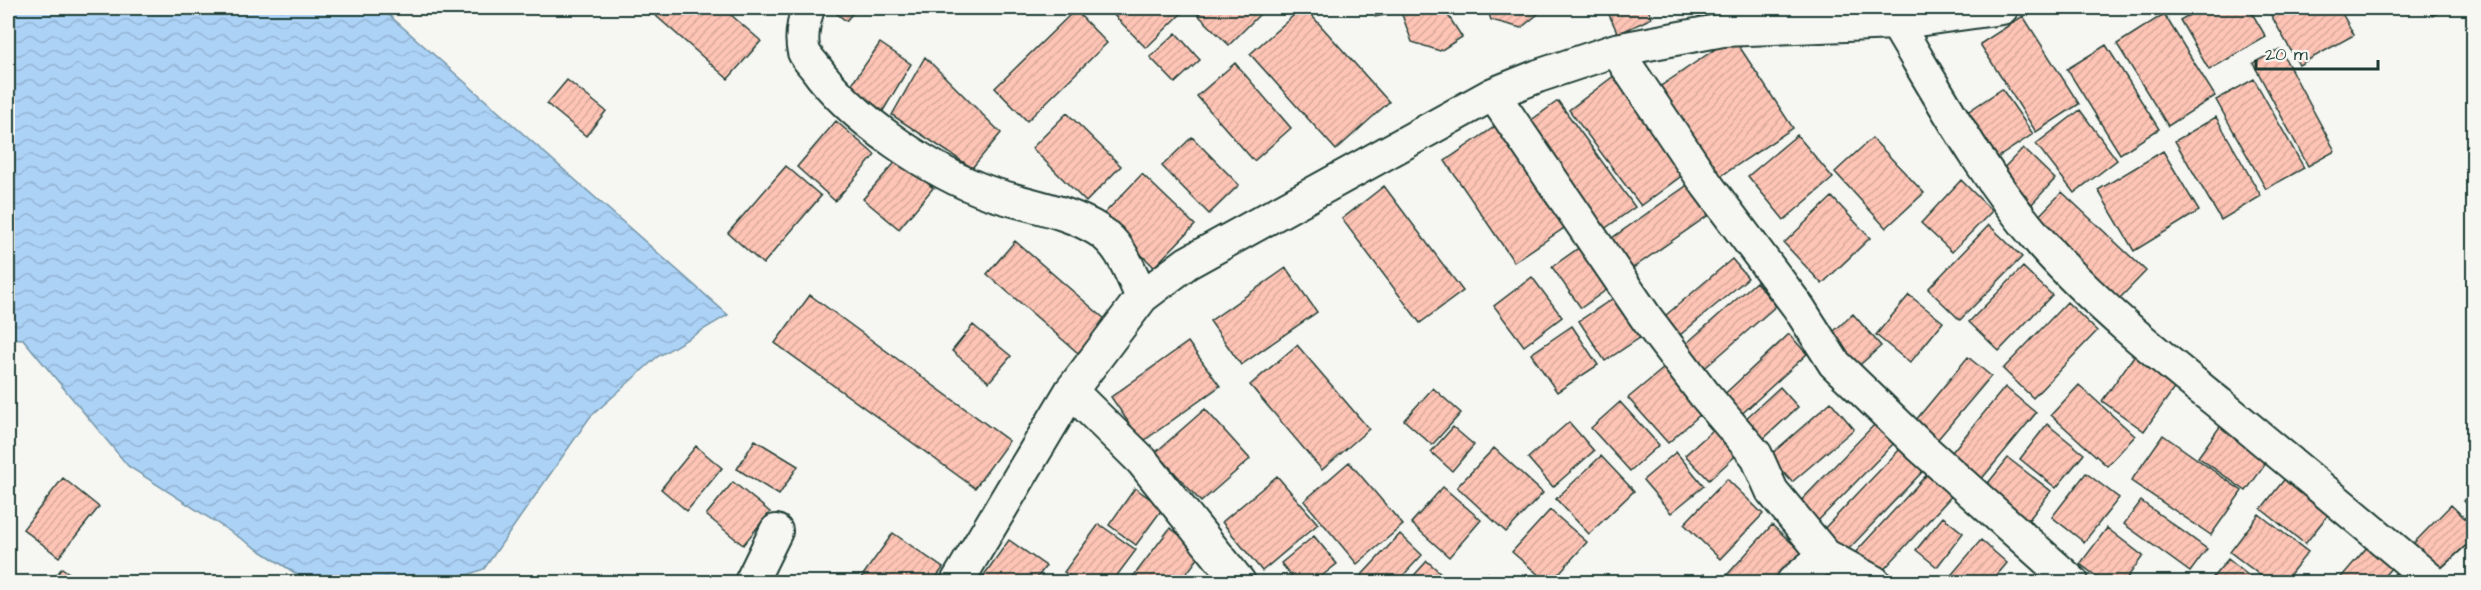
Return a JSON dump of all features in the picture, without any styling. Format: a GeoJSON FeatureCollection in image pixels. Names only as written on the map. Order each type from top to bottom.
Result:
{"type":"FeatureCollection","features":[{"type":"Feature","properties":{"kind":"street"},"geometry":{"type":"LineString","coordinates":[[808,8],[803,22],[804,52],[821,76],[855,112],[929,164],[978,188],[1072,218],[1098,230],[1118,247],[1142,297]]}},
{"type":"Feature","properties":{"kind":"street"},"geometry":{"type":"LineString","coordinates":[[957,582],[1071,391],[1142,297],[1188,263],[1493,94],[1616,50],[1723,30],[1896,22],[2002,8]]}},
{"type":"Feature","properties":{"kind":"street"},"geometry":{"type":"LineString","coordinates":[[1896,22],[1979,161],[2042,244],[2066,270],[2135,335],[2355,515],[2433,582]]}},
{"type":"Feature","properties":{"kind":"street"},"geometry":{"type":"LineString","coordinates":[[1616,50],[1707,185],[1798,308],[1834,363],[1920,446],[2072,582]]}},
{"type":"Feature","properties":{"kind":"street"},"geometry":{"type":"LineString","coordinates":[[1493,94],[1647,319],[1704,394],[1756,455],[1772,491],[1825,555],[1874,582]]}},
{"type":"Feature","properties":{"kind":"street"},"geometry":{"type":"LineString","coordinates":[[1071,391],[1142,461],[1239,582]]}},
{"type":"Feature","properties":{"kind":"street"},"geometry":{"type":"LineString","coordinates":[[751,582],[776,531]]}},
{"type":"Feature","properties":{"kind":"street"},"geometry":{"type":"LineString","coordinates":[[1793,582],[1825,555]]}},
{"type":"Feature","properties":{"kind":"street"},"geometry":{"type":"LineString","coordinates":[[2451,582],[2474,561]]}},
{"type":"Feature","properties":{"kind":"water"},"geometry":{"type":"Polygon","coordinates":[[[8,8],[381,8],[728,315],[657,357],[590,417],[484,569],[448,582],[309,582],[128,466],[23,339],[8,338],[8,8]]]}},
{"type":"Feature","properties":{"kind":"building"},"geometry":{"type":"Polygon","coordinates":[[[647,8],[723,8],[761,41],[728,79],[647,8]]]}},
{"type":"Feature","properties":{"kind":"building"},"geometry":{"type":"Polygon","coordinates":[[[830,8],[857,8],[846,21],[830,8]]]}},
{"type":"Feature","properties":{"kind":"building"},"geometry":{"type":"Polygon","coordinates":[[[1107,8],[1187,8],[1146,48],[1107,8]]]}},
{"type":"Feature","properties":{"kind":"building"},"geometry":{"type":"Polygon","coordinates":[[[1205,8],[1266,8],[1229,45],[1198,15],[1205,8]]]}},
{"type":"Feature","properties":{"kind":"building"},"geometry":{"type":"Polygon","coordinates":[[[1302,8],[1305,8],[1389,102],[1336,150],[1250,54],[1302,8]]]}},
{"type":"Feature","properties":{"kind":"building"},"geometry":{"type":"Polygon","coordinates":[[[1373,8],[1438,8],[1446,12],[1462,37],[1440,51],[1412,42],[1401,12],[1375,17],[1373,8]]]}},
{"type":"Feature","properties":{"kind":"building"},"geometry":{"type":"Polygon","coordinates":[[[1487,8],[1535,8],[1538,14],[1521,28],[1491,20],[1487,8]]]}},
{"type":"Feature","properties":{"kind":"building"},"geometry":{"type":"Polygon","coordinates":[[[1606,8],[1647,8],[1652,18],[1618,34],[1606,8]]]}},
{"type":"Feature","properties":{"kind":"building"},"geometry":{"type":"Polygon","coordinates":[[[2201,8],[2249,8],[2266,37],[2209,70],[2180,20],[2201,8]]]}},
{"type":"Feature","properties":{"kind":"building"},"geometry":{"type":"Polygon","coordinates":[[[2267,8],[2339,8],[2354,35],[2299,65],[2267,8]]]}},
{"type":"Feature","properties":{"kind":"building"},"geometry":{"type":"Polygon","coordinates":[[[2428,8],[2447,8],[2432,16],[2428,8]]]}},
{"type":"Feature","properties":{"kind":"building"},"geometry":{"type":"Polygon","coordinates":[[[1075,10],[1107,43],[1027,121],[995,88],[1075,10]]]}},
{"type":"Feature","properties":{"kind":"building"},"geometry":{"type":"Polygon","coordinates":[[[2164,14],[2215,96],[2168,126],[2117,44],[2164,14]]]}},
{"type":"Feature","properties":{"kind":"building"},"geometry":{"type":"Polygon","coordinates":[[[2023,16],[2079,104],[2036,132],[1980,44],[2023,16]]]}},
{"type":"Feature","properties":{"kind":"building"},"geometry":{"type":"Polygon","coordinates":[[[1176,33],[1200,60],[1175,83],[1150,57],[1176,33]]]}},
{"type":"Feature","properties":{"kind":"building"},"geometry":{"type":"Polygon","coordinates":[[[1733,37],[1793,128],[1712,182],[1652,92],[1733,37]]]}},
{"type":"Feature","properties":{"kind":"building"},"geometry":{"type":"Polygon","coordinates":[[[880,43],[911,64],[883,111],[849,88],[880,43]]]}},
{"type":"Feature","properties":{"kind":"building"},"geometry":{"type":"Polygon","coordinates":[[[2106,45],[2159,129],[2120,154],[2067,69],[2106,45]]]}},
{"type":"Feature","properties":{"kind":"building"},"geometry":{"type":"Polygon","coordinates":[[[2280,49],[2335,151],[2308,166],[2253,63],[2280,49]]]}},
{"type":"Feature","properties":{"kind":"building"},"geometry":{"type":"Polygon","coordinates":[[[925,57],[1001,133],[972,168],[892,115],[925,57]]]}},
{"type":"Feature","properties":{"kind":"building"},"geometry":{"type":"Polygon","coordinates":[[[1235,63],[1291,128],[1254,161],[1197,96],[1235,63]]]}},
{"type":"Feature","properties":{"kind":"building"},"geometry":{"type":"Polygon","coordinates":[[[1619,72],[1692,168],[1641,206],[1569,110],[1619,72]]]}},
{"type":"Feature","properties":{"kind":"building"},"geometry":{"type":"Polygon","coordinates":[[[2254,79],[2304,168],[2266,189],[2216,100],[2254,79]]]}},
{"type":"Feature","properties":{"kind":"building"},"geometry":{"type":"Polygon","coordinates":[[[567,80],[606,111],[586,136],[547,104],[567,80]]]}},
{"type":"Feature","properties":{"kind":"building"},"geometry":{"type":"Polygon","coordinates":[[[2002,89],[2033,134],[1991,162],[1960,117],[2002,89]]]}},
{"type":"Feature","properties":{"kind":"building"},"geometry":{"type":"Polygon","coordinates":[[[1558,101],[1635,207],[1600,232],[1523,126],[1558,101]]]}},
{"type":"Feature","properties":{"kind":"building"},"geometry":{"type":"Polygon","coordinates":[[[2080,110],[2117,160],[2074,193],[2036,144],[2080,110]]]}},
{"type":"Feature","properties":{"kind":"building"},"geometry":{"type":"Polygon","coordinates":[[[1067,113],[1121,166],[1086,202],[1032,148],[1067,113]]]}},
{"type":"Feature","properties":{"kind":"building"},"geometry":{"type":"Polygon","coordinates":[[[2216,117],[2261,196],[2221,220],[2175,141],[2216,117]]]}},
{"type":"Feature","properties":{"kind":"building"},"geometry":{"type":"Polygon","coordinates":[[[836,121],[875,155],[835,201],[797,167],[836,121]]]}},
{"type":"Feature","properties":{"kind":"building"},"geometry":{"type":"Polygon","coordinates":[[[1500,123],[1570,224],[1514,262],[1445,161],[1500,123]]]}},
{"type":"Feature","properties":{"kind":"building"},"geometry":{"type":"Polygon","coordinates":[[[1797,135],[1833,178],[1784,220],[1748,176],[1797,135]]]}},
{"type":"Feature","properties":{"kind":"building"},"geometry":{"type":"Polygon","coordinates":[[[1192,137],[1239,185],[1209,214],[1162,166],[1192,137]]]}},
{"type":"Feature","properties":{"kind":"building"},"geometry":{"type":"Polygon","coordinates":[[[1872,138],[1924,193],[1886,228],[1835,172],[1872,138]]]}},
{"type":"Feature","properties":{"kind":"building"},"geometry":{"type":"Polygon","coordinates":[[[2023,148],[2055,179],[2032,204],[1999,173],[2023,148]]]}},
{"type":"Feature","properties":{"kind":"building"},"geometry":{"type":"Polygon","coordinates":[[[2163,151],[2199,211],[2134,251],[2098,190],[2163,151]]]}},
{"type":"Feature","properties":{"kind":"building"},"geometry":{"type":"Polygon","coordinates":[[[899,158],[933,188],[899,229],[863,199],[899,158]]]}},
{"type":"Feature","properties":{"kind":"building"},"geometry":{"type":"Polygon","coordinates":[[[786,166],[821,196],[763,264],[728,233],[786,166]]]}},
{"type":"Feature","properties":{"kind":"building"},"geometry":{"type":"Polygon","coordinates":[[[1142,174],[1195,225],[1154,267],[1102,216],[1142,174]]]}},
{"type":"Feature","properties":{"kind":"building"},"geometry":{"type":"Polygon","coordinates":[[[1961,180],[1992,211],[1952,252],[1921,223],[1961,180]]]}},
{"type":"Feature","properties":{"kind":"building"},"geometry":{"type":"Polygon","coordinates":[[[1689,184],[1710,214],[1623,275],[1602,245],[1689,184]]]}},
{"type":"Feature","properties":{"kind":"building"},"geometry":{"type":"Polygon","coordinates":[[[1384,186],[1463,291],[1420,323],[1342,219],[1384,186]]]}},
{"type":"Feature","properties":{"kind":"building"},"geometry":{"type":"Polygon","coordinates":[[[2062,192],[2146,271],[2119,299],[2035,220],[2062,192]]]}},
{"type":"Feature","properties":{"kind":"building"},"geometry":{"type":"Polygon","coordinates":[[[1832,197],[1870,238],[1822,284],[1784,243],[1832,197]]]}},
{"type":"Feature","properties":{"kind":"building"},"geometry":{"type":"Polygon","coordinates":[[[1989,225],[2022,257],[1960,320],[1928,289],[1989,225]]]}},
{"type":"Feature","properties":{"kind":"building"},"geometry":{"type":"Polygon","coordinates":[[[1015,241],[1106,320],[1078,353],[987,274],[1015,241]]]}},
{"type":"Feature","properties":{"kind":"building"},"geometry":{"type":"Polygon","coordinates":[[[1584,244],[1613,285],[1581,308],[1552,267],[1584,244]]]}},
{"type":"Feature","properties":{"kind":"building"},"geometry":{"type":"Polygon","coordinates":[[[1732,259],[1748,278],[1674,340],[1659,321],[1732,259]]]}},
{"type":"Feature","properties":{"kind":"building"},"geometry":{"type":"Polygon","coordinates":[[[2023,267],[2052,295],[1999,351],[1969,322],[2023,267]]]}},
{"type":"Feature","properties":{"kind":"building"},"geometry":{"type":"Polygon","coordinates":[[[1286,268],[1317,312],[1241,365],[1210,321],[1286,268]]]}},
{"type":"Feature","properties":{"kind":"building"},"geometry":{"type":"Polygon","coordinates":[[[1532,277],[1562,317],[1524,346],[1494,306],[1532,277]]]}},
{"type":"Feature","properties":{"kind":"building"},"geometry":{"type":"Polygon","coordinates":[[[1756,282],[1776,306],[1699,373],[1679,350],[1756,282]]]}},
{"type":"Feature","properties":{"kind":"building"},"geometry":{"type":"Polygon","coordinates":[[[810,295],[1009,441],[975,488],[775,343],[810,295]]]}},
{"type":"Feature","properties":{"kind":"building"},"geometry":{"type":"Polygon","coordinates":[[[1618,295],[1644,335],[1605,361],[1579,321],[1618,295]]]}},
{"type":"Feature","properties":{"kind":"building"},"geometry":{"type":"Polygon","coordinates":[[[1909,295],[1943,322],[1910,363],[1876,335],[1909,295]]]}},
{"type":"Feature","properties":{"kind":"building"},"geometry":{"type":"Polygon","coordinates":[[[2067,302],[2097,331],[2033,398],[2003,369],[2067,302]]]}},
{"type":"Feature","properties":{"kind":"building"},"geometry":{"type":"Polygon","coordinates":[[[1853,314],[1881,346],[1852,372],[1824,340],[1853,314]]]}},
{"type":"Feature","properties":{"kind":"building"},"geometry":{"type":"Polygon","coordinates":[[[973,325],[1011,356],[989,382],[952,351],[973,325]]]}},
{"type":"Feature","properties":{"kind":"building"},"geometry":{"type":"Polygon","coordinates":[[[1572,326],[1598,365],[1557,392],[1531,354],[1572,326]]]}},
{"type":"Feature","properties":{"kind":"building"},"geometry":{"type":"Polygon","coordinates":[[[1789,334],[1807,354],[1734,421],[1716,402],[1789,334]]]}},
{"type":"Feature","properties":{"kind":"building"},"geometry":{"type":"Polygon","coordinates":[[[1188,342],[1220,386],[1142,442],[1111,397],[1188,342]]]}},
{"type":"Feature","properties":{"kind":"building"},"geometry":{"type":"Polygon","coordinates":[[[1297,345],[1369,429],[1322,470],[1250,385],[1297,345]]]}},
{"type":"Feature","properties":{"kind":"building"},"geometry":{"type":"Polygon","coordinates":[[[2136,353],[2178,383],[2144,431],[2102,401],[2136,353]]]}},
{"type":"Feature","properties":{"kind":"building"},"geometry":{"type":"Polygon","coordinates":[[[1968,357],[1991,376],[1933,445],[1911,426],[1968,357]]]}},
{"type":"Feature","properties":{"kind":"building"},"geometry":{"type":"Polygon","coordinates":[[[1664,368],[1702,413],[1668,443],[1628,398],[1664,368]]]}},
{"type":"Feature","properties":{"kind":"building"},"geometry":{"type":"Polygon","coordinates":[[[2079,385],[2135,436],[2107,466],[2051,415],[2079,385]]]}},
{"type":"Feature","properties":{"kind":"building"},"geometry":{"type":"Polygon","coordinates":[[[1780,387],[1798,407],[1760,442],[1742,422],[1780,387]]]}},
{"type":"Feature","properties":{"kind":"building"},"geometry":{"type":"Polygon","coordinates":[[[2005,387],[2036,413],[1975,487],[1944,462],[2005,387]]]}},
{"type":"Feature","properties":{"kind":"building"},"geometry":{"type":"Polygon","coordinates":[[[1433,388],[1461,413],[1432,445],[1404,420],[1433,388]]]}},
{"type":"Feature","properties":{"kind":"building"},"geometry":{"type":"Polygon","coordinates":[[[1620,402],[1659,445],[1630,471],[1591,428],[1620,402]]]}},
{"type":"Feature","properties":{"kind":"building"},"geometry":{"type":"Polygon","coordinates":[[[1831,402],[1854,429],[1792,482],[1769,456],[1831,402]]]}},
{"type":"Feature","properties":{"kind":"building"},"geometry":{"type":"Polygon","coordinates":[[[1205,409],[1250,459],[1201,502],[1156,452],[1205,409]]]}},
{"type":"Feature","properties":{"kind":"building"},"geometry":{"type":"Polygon","coordinates":[[[2224,421],[2272,455],[2246,491],[2198,457],[2224,421]]]}},
{"type":"Feature","properties":{"kind":"building"},"geometry":{"type":"Polygon","coordinates":[[[1569,422],[1594,451],[1553,487],[1528,458],[1569,422]]]}},
{"type":"Feature","properties":{"kind":"building"},"geometry":{"type":"Polygon","coordinates":[[[1720,424],[1743,449],[1709,480],[1685,455],[1720,424]]]}},
{"type":"Feature","properties":{"kind":"building"},"geometry":{"type":"Polygon","coordinates":[[[1875,424],[1894,443],[1810,529],[1791,511],[1875,424]]]}},
{"type":"Feature","properties":{"kind":"building"},"geometry":{"type":"Polygon","coordinates":[[[2047,424],[2084,454],[2056,488],[2020,459],[2047,424]]]}},
{"type":"Feature","properties":{"kind":"building"},"geometry":{"type":"Polygon","coordinates":[[[1453,427],[1474,445],[1452,471],[1431,452],[1453,427]]]}},
{"type":"Feature","properties":{"kind":"building"},"geometry":{"type":"Polygon","coordinates":[[[2163,435],[2242,491],[2211,535],[2131,481],[2163,435]]]}},
{"type":"Feature","properties":{"kind":"building"},"geometry":{"type":"Polygon","coordinates":[[[755,440],[798,466],[779,495],[737,469],[755,440]]]}},
{"type":"Feature","properties":{"kind":"building"},"geometry":{"type":"Polygon","coordinates":[[[696,446],[722,468],[687,511],[661,489],[696,446]]]}},
{"type":"Feature","properties":{"kind":"building"},"geometry":{"type":"Polygon","coordinates":[[[1494,448],[1543,493],[1506,532],[1457,487],[1494,448]]]}},
{"type":"Feature","properties":{"kind":"building"},"geometry":{"type":"Polygon","coordinates":[[[1901,448],[1924,470],[1843,555],[1820,533],[1901,448]]]}},
{"type":"Feature","properties":{"kind":"building"},"geometry":{"type":"Polygon","coordinates":[[[1676,452],[1704,486],[1671,513],[1643,480],[1676,452]]]}},
{"type":"Feature","properties":{"kind":"building"},"geometry":{"type":"Polygon","coordinates":[[[1601,456],[1634,491],[1589,534],[1556,499],[1601,456]]]}},
{"type":"Feature","properties":{"kind":"building"},"geometry":{"type":"Polygon","coordinates":[[[2008,458],[2051,491],[2024,526],[1981,492],[2008,458]]]}},
{"type":"Feature","properties":{"kind":"building"},"geometry":{"type":"Polygon","coordinates":[[[1349,462],[1403,525],[1357,564],[1304,501],[1349,462]]]}},
{"type":"Feature","properties":{"kind":"building"},"geometry":{"type":"Polygon","coordinates":[[[1932,469],[1956,491],[1877,577],[1853,555],[1932,469]]]}},
{"type":"Feature","properties":{"kind":"building"},"geometry":{"type":"Polygon","coordinates":[[[2086,473],[2119,498],[2084,542],[2052,517],[2086,473]]]}},
{"type":"Feature","properties":{"kind":"building"},"geometry":{"type":"Polygon","coordinates":[[[1277,476],[1318,524],[1262,571],[1222,522],[1277,476]]]}},
{"type":"Feature","properties":{"kind":"building"},"geometry":{"type":"Polygon","coordinates":[[[2287,476],[2331,511],[2305,544],[2261,509],[2287,476]]]}},
{"type":"Feature","properties":{"kind":"building"},"geometry":{"type":"Polygon","coordinates":[[[63,478],[99,507],[59,557],[23,529],[63,478]]]}},
{"type":"Feature","properties":{"kind":"building"},"geometry":{"type":"Polygon","coordinates":[[[1727,479],[1763,514],[1720,559],[1684,524],[1727,479]]]}},
{"type":"Feature","properties":{"kind":"building"},"geometry":{"type":"Polygon","coordinates":[[[733,482],[770,512],[743,545],[706,515],[733,482]]]}},
{"type":"Feature","properties":{"kind":"building"},"geometry":{"type":"Polygon","coordinates":[[[1443,487],[1481,520],[1449,557],[1411,523],[1443,487]]]}},
{"type":"Feature","properties":{"kind":"building"},"geometry":{"type":"Polygon","coordinates":[[[1135,488],[1163,508],[1136,545],[1109,525],[1135,488]]]}},
{"type":"Feature","properties":{"kind":"building"},"geometry":{"type":"Polygon","coordinates":[[[2474,491],[2474,511],[2464,501],[2474,491]]]}},
{"type":"Feature","properties":{"kind":"building"},"geometry":{"type":"Polygon","coordinates":[[[2141,501],[2207,549],[2190,572],[2124,524],[2141,501]]]}},
{"type":"Feature","properties":{"kind":"building"},"geometry":{"type":"Polygon","coordinates":[[[2451,505],[2474,527],[2474,542],[2441,576],[2411,546],[2451,505]]]}},
{"type":"Feature","properties":{"kind":"building"},"geometry":{"type":"Polygon","coordinates":[[[1550,510],[1587,542],[1551,582],[1547,582],[1512,552],[1550,510]]]}},
{"type":"Feature","properties":{"kind":"building"},"geometry":{"type":"Polygon","coordinates":[[[2259,514],[2308,552],[2284,582],[2269,582],[2230,552],[2259,514]]]}},
{"type":"Feature","properties":{"kind":"building"},"geometry":{"type":"Polygon","coordinates":[[[1943,517],[1963,533],[1937,567],[1916,550],[1943,517]]]}},
{"type":"Feature","properties":{"kind":"building"},"geometry":{"type":"Polygon","coordinates":[[[1099,524],[1136,550],[1112,582],[1079,582],[1064,572],[1099,524]]]}},
{"type":"Feature","properties":{"kind":"building"},"geometry":{"type":"Polygon","coordinates":[[[1772,525],[1806,556],[1781,582],[1735,582],[1727,575],[1772,525]]]}},
{"type":"Feature","properties":{"kind":"building"},"geometry":{"type":"Polygon","coordinates":[[[1170,528],[1203,552],[1180,582],[1129,582],[1170,528]]]}},
{"type":"Feature","properties":{"kind":"building"},"geometry":{"type":"Polygon","coordinates":[[[2107,528],[2143,556],[2124,582],[2104,582],[2080,564],[2107,528]]]}},
{"type":"Feature","properties":{"kind":"building"},"geometry":{"type":"Polygon","coordinates":[[[893,533],[943,568],[933,582],[858,582],[893,533]]]}},
{"type":"Feature","properties":{"kind":"building"},"geometry":{"type":"Polygon","coordinates":[[[1400,534],[1422,555],[1397,582],[1367,582],[1360,577],[1400,534]]]}},
{"type":"Feature","properties":{"kind":"building"},"geometry":{"type":"Polygon","coordinates":[[[1314,536],[1337,564],[1314,582],[1296,582],[1281,563],[1314,536]]]}},
{"type":"Feature","properties":{"kind":"building"},"geometry":{"type":"Polygon","coordinates":[[[2374,539],[2398,560],[2379,582],[2337,582],[2374,539]]]}},
{"type":"Feature","properties":{"kind":"building"},"geometry":{"type":"Polygon","coordinates":[[[1009,540],[1046,566],[1034,582],[979,582],[1009,540]]]}},
{"type":"Feature","properties":{"kind":"building"},"geometry":{"type":"Polygon","coordinates":[[[1981,540],[2007,563],[1991,582],[1950,582],[1947,580],[1981,540]]]}},
{"type":"Feature","properties":{"kind":"building"},"geometry":{"type":"Polygon","coordinates":[[[2228,559],[2254,580],[2252,582],[2209,582],[2228,559]]]}},
{"type":"Feature","properties":{"kind":"building"},"geometry":{"type":"Polygon","coordinates":[[[1427,561],[1451,582],[1408,582],[1427,561]]]}},
{"type":"Feature","properties":{"kind":"building"},"geometry":{"type":"Polygon","coordinates":[[[62,568],[81,582],[51,582],[62,568]]]}},
{"type":"Feature","properties":{"kind":"building"},"geometry":{"type":"Polygon","coordinates":[[[2400,568],[2418,582],[2387,582],[2400,568]]]}},
{"type":"Feature","properties":{"kind":"building"},"geometry":{"type":"Polygon","coordinates":[[[1488,573],[1498,582],[1478,582],[1488,573]]]}},
{"type":"Feature","properties":{"kind":"building"},"geometry":{"type":"Polygon","coordinates":[[[1704,574],[1713,582],[1697,582],[1704,574]]]}}]}
